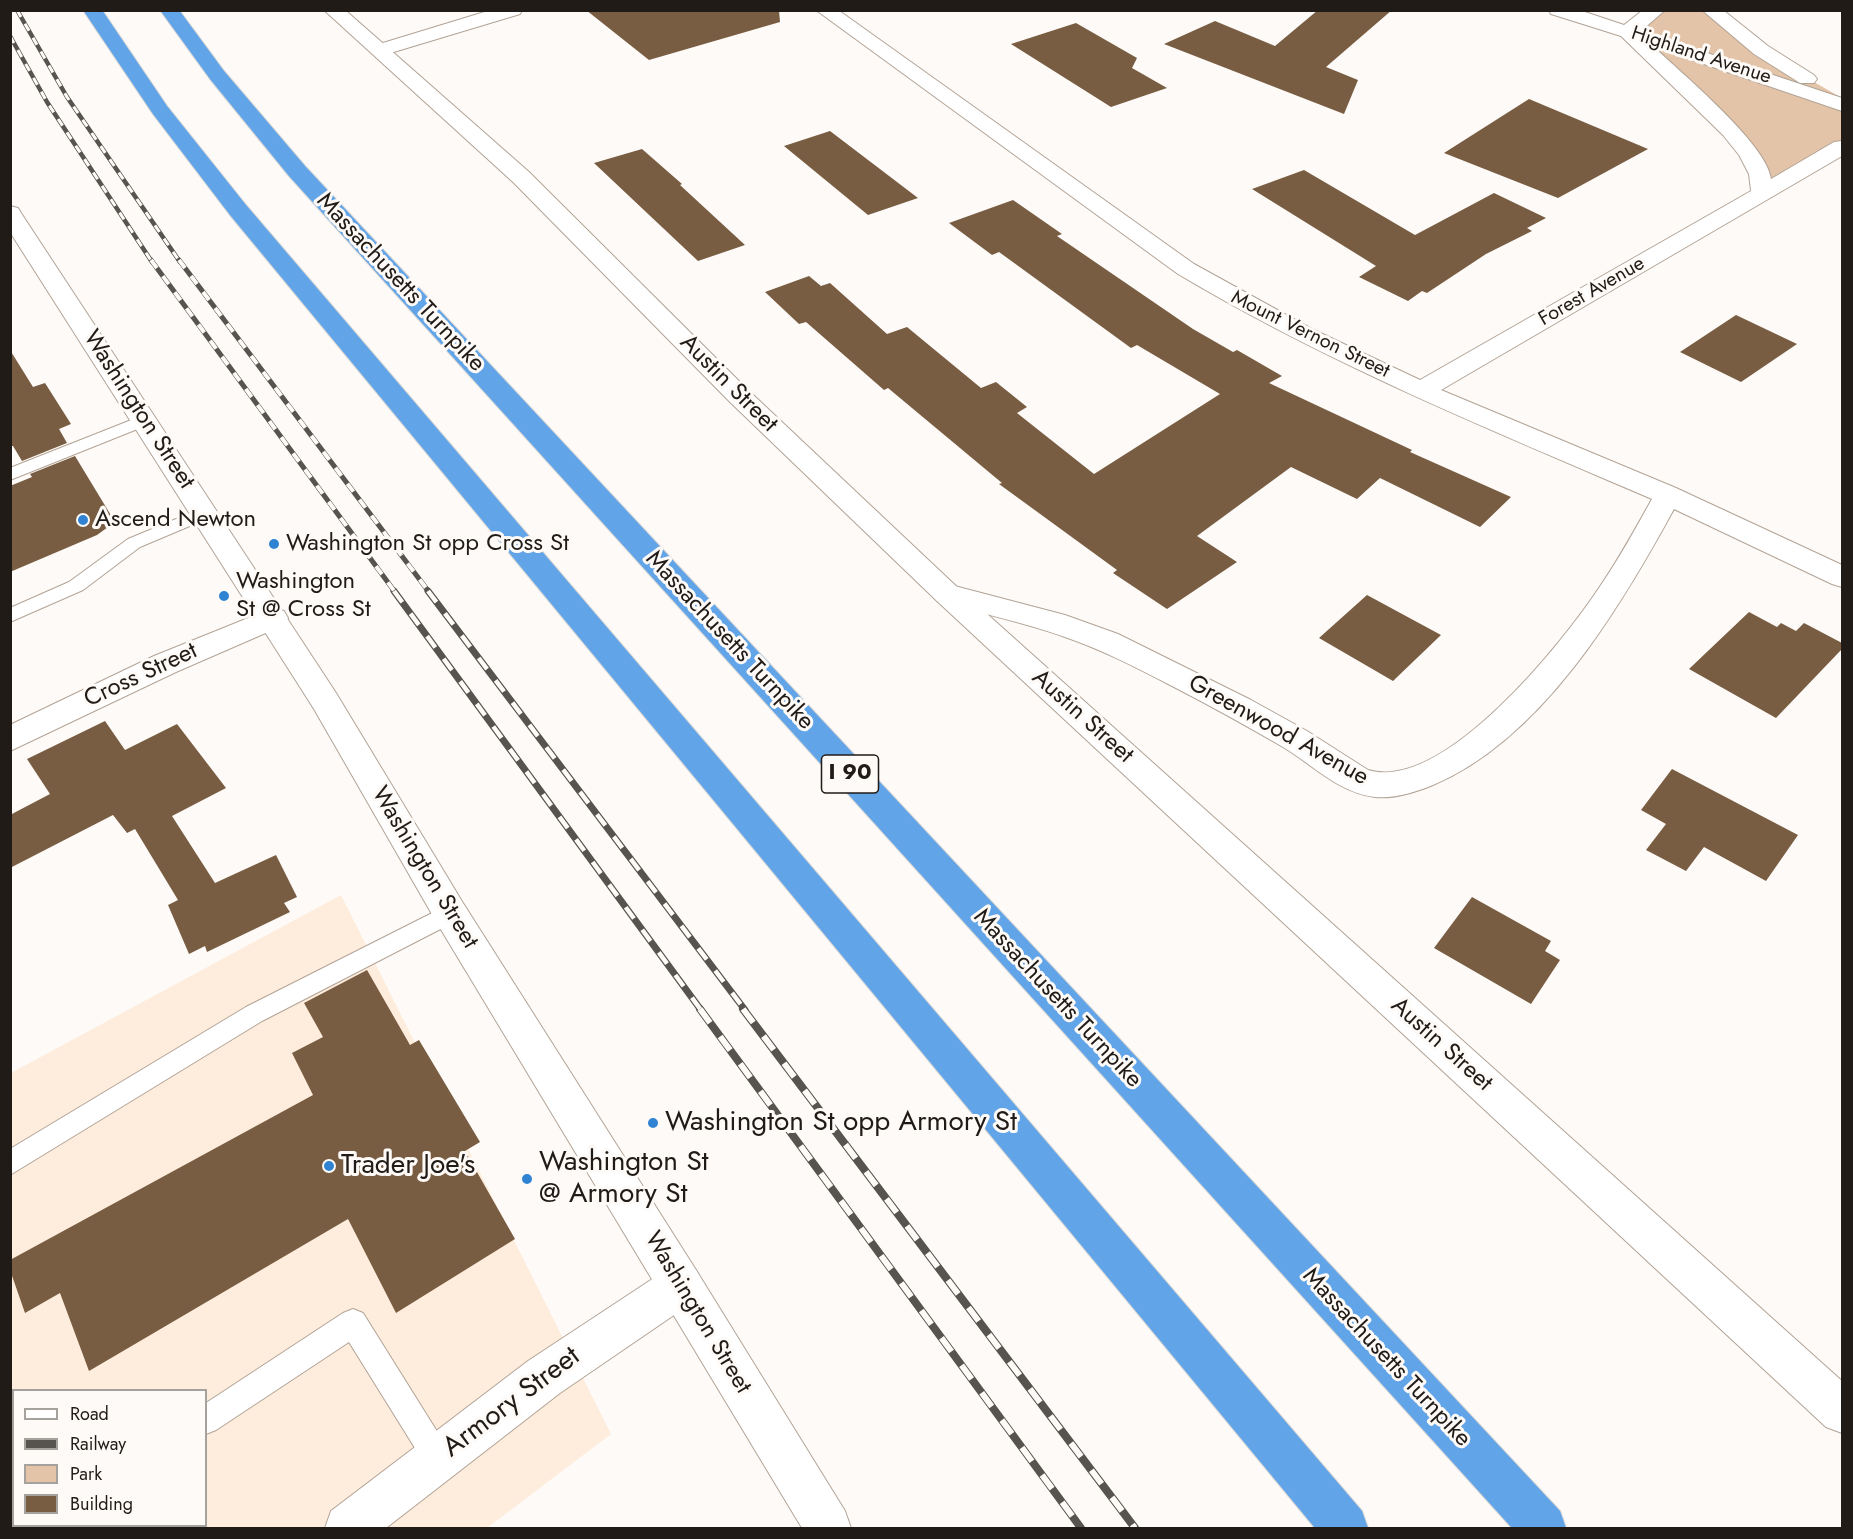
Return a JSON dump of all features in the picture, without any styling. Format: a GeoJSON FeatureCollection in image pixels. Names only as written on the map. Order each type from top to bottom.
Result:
{"type":"FeatureCollection","features":[{"type":"Feature","properties":{"kind":"highway"},"geometry":{"type":"LineString","coordinates":[[92,10],[160,110],[238,210],[1345,1528]]}},
{"type":"Feature","properties":{"kind":"highway","name":"Massachusetts Turnpike"},"geometry":{"type":"LineString","coordinates":[[169,10],[217,75],[297,171],[1543,1528]]}},
{"type":"Feature","properties":{"kind":"street","name":"Austin Street"},"geometry":{"type":"LineString","coordinates":[[333,10],[546,201],[739,396],[947,594],[1842,1412]]}},
{"type":"Feature","properties":{"kind":"street"},"geometry":{"type":"LineString","coordinates":[[380,50],[513,10]]}},
{"type":"Feature","properties":{"kind":"street","name":"Mount Vernon Street"},"geometry":{"type":"LineString","coordinates":[[825,10],[1186,269],[1279,322],[1422,390],[1668,495],[1842,577]]}},
{"type":"Feature","properties":{"kind":"street","name":"Highland Avenue"},"geometry":{"type":"LineString","coordinates":[[1558,10],[1842,105]]}},
{"type":"Feature","properties":{"kind":"street"},"geometry":{"type":"LineString","coordinates":[[1656,10],[1627,32],[1730,131],[1749,153],[1760,174],[1762,193]]}},
{"type":"Feature","properties":{"kind":"street"},"geometry":{"type":"LineString","coordinates":[[1711,10],[1761,50],[1842,98]]}},
{"type":"Feature","properties":{"kind":"street","name":"Forest Avenue"},"geometry":{"type":"LineString","coordinates":[[1422,390],[1842,147]]}},
{"type":"Feature","properties":{"kind":"street","name":"Washington Street"},"geometry":{"type":"LineString","coordinates":[[11,214],[325,701],[450,913],[828,1528]]}},
{"type":"Feature","properties":{"kind":"street","name":"Greenwood Avenue"},"geometry":{"type":"LineString","coordinates":[[947,594],[1071,627],[1145,660],[1225,701],[1299,741],[1338,770],[1376,785],[1408,783],[1441,770],[1489,735],[1541,683],[1579,639],[1605,602],[1668,495]]}},
{"type":"Feature","properties":{"kind":"street","name":"Cross Street"},"geometry":{"type":"LineString","coordinates":[[10,739],[165,664],[273,618]]}},
{"type":"Feature","properties":{"kind":"street","name":"Armory Street"},"geometry":{"type":"LineString","coordinates":[[348,1528],[571,1358],[681,1286]]}},
{"type":"Feature","properties":{"kind":"lane"},"geometry":{"type":"LineString","coordinates":[[10,475],[144,420]]}},
{"type":"Feature","properties":{"kind":"lane"},"geometry":{"type":"LineString","coordinates":[[10,616],[75,586],[134,543],[205,513]]}},
{"type":"Feature","properties":{"kind":"lane"},"geometry":{"type":"LineString","coordinates":[[10,1163],[254,1014],[450,913]]}},
{"type":"Feature","properties":{"kind":"lane"},"geometry":{"type":"LineString","coordinates":[[207,1419],[353,1323],[438,1459]]}},
{"type":"Feature","properties":{"kind":"shaded area"},"geometry":{"type":"Polygon","coordinates":[[[341,895],[611,1434],[487,1528],[11,1528],[11,1073],[341,895]]]}},
{"type":"Feature","properties":{"kind":"green space"},"geometry":{"type":"Polygon","coordinates":[[[1656,11],[1711,11],[1793,70],[1842,98],[1842,147],[1762,193],[1760,174],[1627,32],[1656,11]]]}},
{"type":"Feature","properties":{"kind":"building"},"geometry":{"type":"Polygon","coordinates":[[[586,10],[779,10],[780,22],[649,60],[586,10]]]}},
{"type":"Feature","properties":{"kind":"building"},"geometry":{"type":"Polygon","coordinates":[[[1318,10],[1392,10],[1326,67],[1358,80],[1344,114],[1164,44],[1215,21],[1275,46],[1318,10]]]}},
{"type":"Feature","properties":{"kind":"building"},"geometry":{"type":"Polygon","coordinates":[[[1076,23],[1137,58],[1132,68],[1167,88],[1111,107],[1011,44],[1076,23]]]}},
{"type":"Feature","properties":{"kind":"building"},"geometry":{"type":"Polygon","coordinates":[[[1529,99],[1648,149],[1558,198],[1444,153],[1529,99]]]}},
{"type":"Feature","properties":{"kind":"building"},"geometry":{"type":"Polygon","coordinates":[[[830,131],[918,198],[868,215],[784,146],[830,131]]]}},
{"type":"Feature","properties":{"kind":"building"},"geometry":{"type":"Polygon","coordinates":[[[642,149],[745,245],[698,261],[594,163],[642,149]]]}},
{"type":"Feature","properties":{"kind":"building"},"geometry":{"type":"Polygon","coordinates":[[[1304,170],[1415,235],[1494,193],[1546,218],[1527,228],[1532,231],[1486,254],[1427,293],[1422,291],[1408,301],[1359,277],[1376,266],[1252,189],[1304,170]]]}},
{"type":"Feature","properties":{"kind":"building"},"geometry":{"type":"Polygon","coordinates":[[[1013,200],[1062,234],[1057,236],[1193,329],[1233,352],[1237,350],[1282,376],[1269,383],[1412,450],[1410,452],[1511,497],[1480,527],[1380,478],[1357,499],[1291,467],[1197,536],[1237,562],[1167,609],[1113,573],[1117,570],[999,484],[1002,483],[888,388],[884,390],[806,322],[799,324],[765,292],[809,276],[821,286],[830,283],[887,334],[907,327],[981,388],[996,382],[1027,407],[1017,413],[1094,474],[1220,394],[1137,345],[1131,348],[999,252],[992,255],[949,223],[1013,200]]]}},
{"type":"Feature","properties":{"kind":"building"},"geometry":{"type":"Polygon","coordinates":[[[1736,315],[1797,344],[1741,382],[1680,352],[1736,315]]]}},
{"type":"Feature","properties":{"kind":"building"},"geometry":{"type":"Polygon","coordinates":[[[10,350],[33,387],[45,383],[71,424],[59,429],[67,443],[22,461],[13,446],[10,446],[10,350]]]}},
{"type":"Feature","properties":{"kind":"building"},"geometry":{"type":"Polygon","coordinates":[[[75,456],[115,522],[97,535],[10,572],[10,486],[32,477],[30,474],[75,456]]]}},
{"type":"Feature","properties":{"kind":"building"},"geometry":{"type":"Polygon","coordinates":[[[1367,595],[1441,635],[1393,681],[1319,638],[1367,595]]]}},
{"type":"Feature","properties":{"kind":"building"},"geometry":{"type":"Polygon","coordinates":[[[1749,612],[1777,627],[1781,623],[1796,631],[1804,623],[1842,643],[1842,649],[1776,718],[1689,669],[1749,612]]]}},
{"type":"Feature","properties":{"kind":"building"},"geometry":{"type":"Polygon","coordinates":[[[105,721],[125,750],[177,724],[226,788],[172,816],[215,883],[276,855],[297,897],[284,903],[290,912],[207,952],[205,946],[189,954],[168,905],[178,900],[135,829],[127,833],[113,815],[10,868],[10,815],[50,794],[27,759],[105,721]]]}},
{"type":"Feature","properties":{"kind":"building"},"geometry":{"type":"Polygon","coordinates":[[[1672,769],[1798,835],[1766,881],[1704,847],[1686,871],[1646,850],[1666,824],[1641,810],[1672,769]]]}},
{"type":"Feature","properties":{"kind":"building"},"geometry":{"type":"Polygon","coordinates":[[[1472,897],[1551,941],[1545,951],[1560,960],[1531,1004],[1434,948],[1472,897]]]}},
{"type":"Feature","properties":{"kind":"building","name":"Trader Joe's"},"geometry":{"type":"Polygon","coordinates":[[[367,970],[410,1045],[419,1040],[480,1142],[465,1151],[515,1239],[396,1313],[348,1219],[89,1371],[60,1293],[25,1313],[10,1270],[10,1260],[313,1095],[292,1053],[323,1037],[304,1003],[367,970]]]}},
{"type":"Feature","properties":{"kind":"railway"},"geometry":{"type":"LineString","coordinates":[[17,10],[67,97],[180,262]]}},
{"type":"Feature","properties":{"kind":"railway"},"geometry":{"type":"LineString","coordinates":[[10,36],[47,102],[152,262]]}},
{"type":"Feature","properties":{"kind":"railway"},"geometry":{"type":"LineString","coordinates":[[151,260],[395,592]]}},
{"type":"Feature","properties":{"kind":"railway"},"geometry":{"type":"LineString","coordinates":[[179,260],[429,592]]}},
{"type":"Feature","properties":{"kind":"railway"},"geometry":{"type":"LineString","coordinates":[[394,591],[701,1010]]}},
{"type":"Feature","properties":{"kind":"railway"},"geometry":{"type":"LineString","coordinates":[[428,591],[745,1010]]}},
{"type":"Feature","properties":{"kind":"railway"},"geometry":{"type":"LineString","coordinates":[[700,1009],[1081,1528]]}},
{"type":"Feature","properties":{"kind":"railway"},"geometry":{"type":"LineString","coordinates":[[743,1009],[1135,1528]]}},
{"type":"Feature","properties":{"kind":"place","name":"Ascend Newton"},"geometry":{"type":"Point","coordinates":[83,520]}},
{"type":"Feature","properties":{"kind":"place","name":"Washington St opp Cross St"},"geometry":{"type":"Point","coordinates":[274,544]}},
{"type":"Feature","properties":{"kind":"place","name":"Washington St @ Cross St"},"geometry":{"type":"Point","coordinates":[224,596]}},
{"type":"Feature","properties":{"kind":"place","name":"Washington St opp Armory St"},"geometry":{"type":"Point","coordinates":[653,1123]}},
{"type":"Feature","properties":{"kind":"place","name":"Trader Joe's"},"geometry":{"type":"Point","coordinates":[329,1166]}},
{"type":"Feature","properties":{"kind":"place","name":"Washington St @ Armory St"},"geometry":{"type":"Point","coordinates":[527,1179]}}]}
